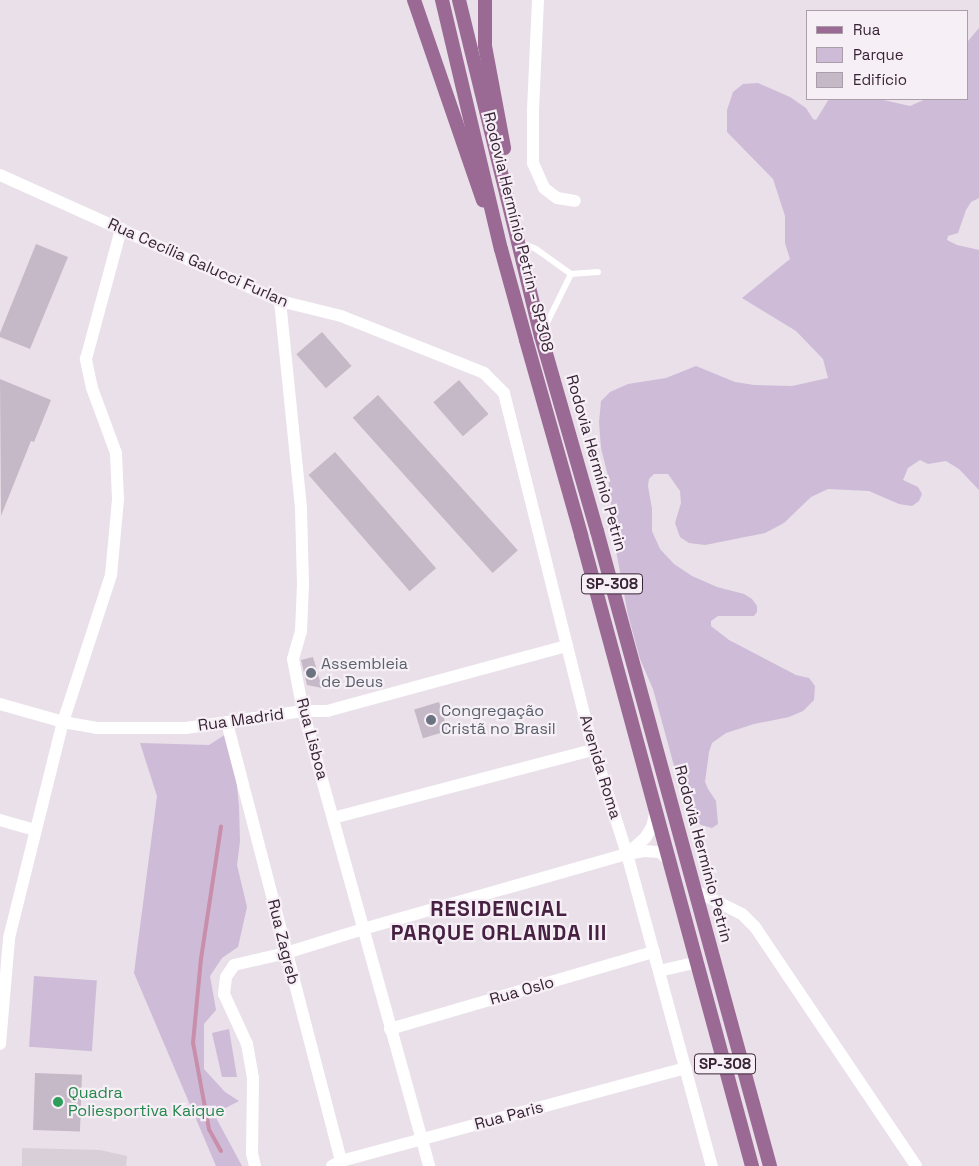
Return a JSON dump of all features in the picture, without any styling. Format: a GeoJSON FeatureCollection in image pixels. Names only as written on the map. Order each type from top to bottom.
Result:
{"type":"FeatureCollection","features":[{"type":"Feature","properties":{"kind":"main road"},"geometry":{"type":"LineString","coordinates":[[414,0],[471,169],[501,249]]}},
{"type":"Feature","properties":{"kind":"main road","name":"Rodovia Hermínio Petrin - SP308"},"geometry":{"type":"LineString","coordinates":[[442,0],[501,249],[698,962],[752,1166]]}},
{"type":"Feature","properties":{"kind":"main road","name":"Rodovia Hermínio Petrin"},"geometry":{"type":"LineString","coordinates":[[459,0],[541,336],[696,892],[770,1166]]}},
{"type":"Feature","properties":{"kind":"main road"},"geometry":{"type":"LineString","coordinates":[[485,0],[485,46],[498,114],[517,236]]}},
{"type":"Feature","properties":{"kind":"street"},"geometry":{"type":"LineString","coordinates":[[538,0],[533,109],[533,163],[544,188],[557,198],[575,201]]}},
{"type":"Feature","properties":{"kind":"street","name":"Rua Cecília Galucci Furlan"},"geometry":{"type":"LineString","coordinates":[[0,175],[280,301],[341,316],[484,373]]}},
{"type":"Feature","properties":{"kind":"street"},"geometry":{"type":"LineString","coordinates":[[0,1044],[5,937],[36,830],[63,722],[111,575],[118,499],[116,453],[92,388],[86,359],[121,229]]}},
{"type":"Feature","properties":{"kind":"street","name":"Rua Lisboa"},"geometry":{"type":"LineString","coordinates":[[280,301],[301,508],[303,584],[301,631],[293,659],[303,711],[429,1166]]}},
{"type":"Feature","properties":{"kind":"street","name":"Avenida Roma"},"geometry":{"type":"LineString","coordinates":[[484,373],[504,393],[593,750],[627,854],[712,1166]]}},
{"type":"Feature","properties":{"kind":"street","name":"Rua Madrid"},"geometry":{"type":"LineString","coordinates":[[0,704],[63,722],[96,728],[186,728],[303,711],[327,712],[566,646]]}},
{"type":"Feature","properties":{"kind":"street","name":"Rua Zagreb"},"geometry":{"type":"LineString","coordinates":[[227,723],[286,954],[336,1163]]}},
{"type":"Feature","properties":{"kind":"street"},"geometry":{"type":"LineString","coordinates":[[333,818],[593,750]]}},
{"type":"Feature","properties":{"kind":"street"},"geometry":{"type":"LineString","coordinates":[[627,854],[645,838],[652,828],[656,810]]}},
{"type":"Feature","properties":{"kind":"street"},"geometry":{"type":"LineString","coordinates":[[0,820],[36,830]]}},
{"type":"Feature","properties":{"kind":"street"},"geometry":{"type":"LineString","coordinates":[[255,1166],[252,1153],[253,1078],[247,1044],[224,994],[226,977],[234,965],[286,954],[363,929],[627,854],[644,851],[660,852],[670,861]]}},
{"type":"Feature","properties":{"kind":"street"},"geometry":{"type":"LineString","coordinates":[[696,892],[742,914],[756,927],[916,1166]]}},
{"type":"Feature","properties":{"kind":"street","name":"Rua Oslo"},"geometry":{"type":"LineString","coordinates":[[390,1029],[654,952]]}},
{"type":"Feature","properties":{"kind":"street"},"geometry":{"type":"LineString","coordinates":[[659,971],[698,962]]}},
{"type":"Feature","properties":{"kind":"street","name":"Rua Paris"},"geometry":{"type":"LineString","coordinates":[[336,1163],[686,1068]]}},
{"type":"Feature","properties":{"kind":"lane"},"geometry":{"type":"LineString","coordinates":[[517,236],[571,274],[598,272]]}},
{"type":"Feature","properties":{"kind":"lane"},"geometry":{"type":"LineString","coordinates":[[541,336],[571,274]]}},
{"type":"Feature","properties":{"kind":"shaded area"},"geometry":{"type":"Polygon","coordinates":[[[22,1148],[100,1150],[127,1156],[126,1166],[22,1166],[22,1148]]]}},
{"type":"Feature","properties":{"kind":"green space"},"geometry":{"type":"Polygon","coordinates":[[[979,28],[979,198],[971,202],[966,210],[958,233],[948,236],[947,240],[957,245],[979,250],[979,490],[959,469],[946,461],[928,464],[920,460],[908,468],[903,480],[918,487],[922,494],[919,501],[912,506],[899,504],[869,491],[828,489],[811,497],[784,523],[765,533],[705,545],[689,543],[680,537],[675,523],[681,503],[680,491],[668,474],[654,474],[649,479],[652,531],[660,549],[674,564],[692,576],[717,587],[744,594],[752,599],[757,606],[757,612],[754,616],[718,616],[711,621],[711,626],[729,640],[796,675],[809,678],[815,686],[814,700],[803,711],[789,717],[754,724],[726,733],[712,743],[705,782],[716,801],[718,824],[712,828],[701,825],[693,816],[682,795],[653,689],[640,659],[628,615],[615,545],[608,476],[601,448],[599,422],[601,401],[610,392],[628,384],[666,378],[696,366],[735,382],[754,385],[792,386],[828,378],[823,359],[796,331],[742,298],[790,259],[785,243],[785,216],[773,179],[727,132],[727,110],[733,92],[743,84],[758,83],[790,97],[806,108],[813,119],[816,120],[828,100],[883,100],[910,106],[924,100],[969,100],[969,40],[979,28]]]}},
{"type":"Feature","properties":{"kind":"green space"},"geometry":{"type":"Polygon","coordinates":[[[226,734],[234,758],[239,806],[240,841],[237,865],[247,907],[238,947],[222,958],[210,976],[216,1010],[204,1024],[204,1069],[225,1092],[239,1101],[214,1114],[242,1166],[216,1166],[134,973],[157,796],[140,743],[209,745],[226,734]]]}},
{"type":"Feature","properties":{"kind":"green space"},"geometry":{"type":"Polygon","coordinates":[[[34,976],[97,980],[92,1051],[29,1047],[34,976]]]}},
{"type":"Feature","properties":{"kind":"green space"},"geometry":{"type":"Polygon","coordinates":[[[229,1029],[237,1077],[222,1077],[212,1033],[229,1029]]]}},
{"type":"Feature","properties":{"kind":"building"},"geometry":{"type":"Polygon","coordinates":[[[36,244],[68,257],[30,349],[0,337],[0,333],[36,244]]]}},
{"type":"Feature","properties":{"kind":"building"},"geometry":{"type":"Polygon","coordinates":[[[322,332],[352,366],[326,388],[296,354],[322,332]]]}},
{"type":"Feature","properties":{"kind":"building"},"geometry":{"type":"Polygon","coordinates":[[[0,379],[51,400],[34,442],[31,441],[1,516],[0,379]]]}},
{"type":"Feature","properties":{"kind":"building"},"geometry":{"type":"Polygon","coordinates":[[[459,380],[489,414],[463,436],[433,402],[459,380]]]}},
{"type":"Feature","properties":{"kind":"building"},"geometry":{"type":"Polygon","coordinates":[[[378,395],[518,550],[493,573],[353,418],[378,395]]]}},
{"type":"Feature","properties":{"kind":"building"},"geometry":{"type":"Polygon","coordinates":[[[335,452],[436,568],[410,591],[309,475],[335,452]]]}},
{"type":"Feature","properties":{"kind":"building","name":"Assembleia de Deus"},"geometry":{"type":"Polygon","coordinates":[[[313,657],[322,688],[307,685],[301,660],[313,657]]]}},
{"type":"Feature","properties":{"kind":"building","name":"Congregação Cristã no Brasil"},"geometry":{"type":"Polygon","coordinates":[[[439,702],[448,731],[423,738],[414,710],[439,702]]]}},
{"type":"Feature","properties":{"kind":"building","name":"Quadra Poliesportiva Kaique"},"geometry":{"type":"Polygon","coordinates":[[[35,1073],[82,1075],[80,1132],[33,1130],[35,1073]]]}},
{"type":"Feature","properties":{"kind":"waterway"},"geometry":{"type":"LineString","coordinates":[[221,827],[201,959],[193,1043],[209,1129],[221,1151]]}},
{"type":"Feature","properties":{"kind":"place","name":"Assembleia de Deus"},"geometry":{"type":"Point","coordinates":[311,673]}},
{"type":"Feature","properties":{"kind":"place","name":"Congregação Cristã no Brasil"},"geometry":{"type":"Point","coordinates":[431,720]}},
{"type":"Feature","properties":{"kind":"place","name":"Quadra Poliesportiva Kaique"},"geometry":{"type":"Point","coordinates":[58,1102]}},
{"type":"Feature","properties":{"kind":"district","name":"RESIDENCIAL PARQUE ORLANDA III"},"geometry":{"type":"Point","coordinates":[499,921]}}]}
